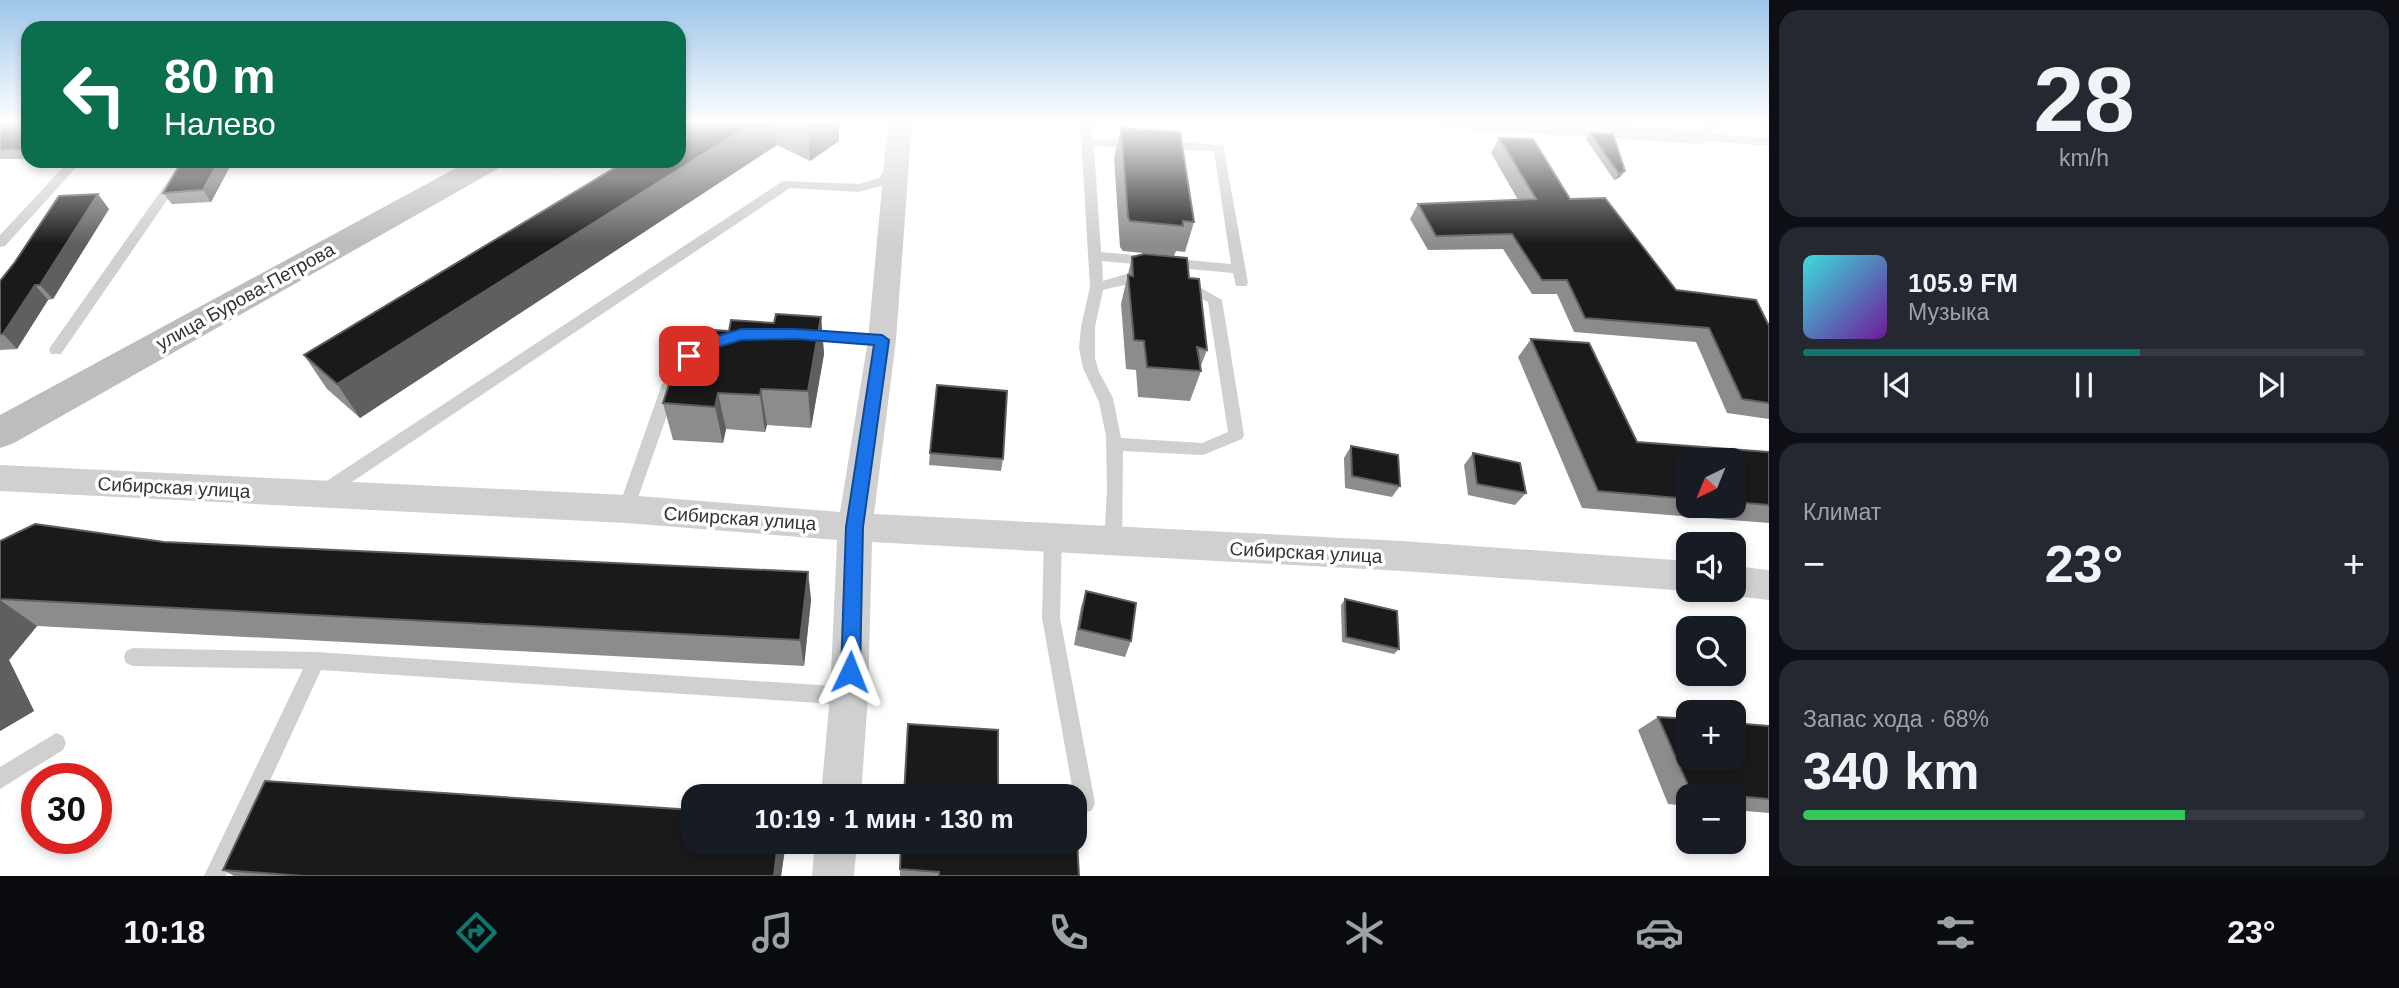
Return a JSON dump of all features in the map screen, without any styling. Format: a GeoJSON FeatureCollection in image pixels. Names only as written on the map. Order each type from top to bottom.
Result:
{"type":"FeatureCollection","features":[{"type":"Feature","properties":{"kind":"main road","name":"улица Бурова-Петрова"},"geometry":{"type":"LineString","coordinates":[[0,433],[478,168]]}},
{"type":"Feature","properties":{"kind":"street"},"geometry":{"type":"LineString","coordinates":[[842,784],[849,696],[855,527],[882,340],[896,162]]}},
{"type":"Feature","properties":{"kind":"street","name":"Сибирская улица"},"geometry":{"type":"LineString","coordinates":[[0,478],[626,509],[855,527],[1112,543],[1402,556],[1676,575]]}},
{"type":"Feature","properties":{"kind":"street"},"geometry":{"type":"LineString","coordinates":[[1746,582],[1769,585]]}},
{"type":"Feature","properties":{"kind":"street"},"geometry":{"type":"LineString","coordinates":[[833,876],[835,854]]}},
{"type":"Feature","properties":{"kind":"lane"},"geometry":{"type":"LineString","coordinates":[[320,494],[787,184],[859,188],[884,181],[895,162]]}},
{"type":"Feature","properties":{"kind":"lane"},"geometry":{"type":"LineString","coordinates":[[1089,162],[1097,288],[1087,327],[1089,366],[1107,401],[1113,444],[1117,484],[1112,543]]}},
{"type":"Feature","properties":{"kind":"lane"},"geometry":{"type":"LineString","coordinates":[[1095,256],[1240,276],[1221,162]]}},
{"type":"Feature","properties":{"kind":"lane"},"geometry":{"type":"LineString","coordinates":[[0,243],[70,168]]}},
{"type":"Feature","properties":{"kind":"lane"},"geometry":{"type":"LineString","coordinates":[[56,350],[183,168]]}},
{"type":"Feature","properties":{"kind":"lane"},"geometry":{"type":"LineString","coordinates":[[1097,288],[1136,276],[1183,282],[1215,300],[1236,435],[1203,449],[1113,444]]}},
{"type":"Feature","properties":{"kind":"lane"},"geometry":{"type":"LineString","coordinates":[[782,334],[882,340]]}},
{"type":"Feature","properties":{"kind":"lane"},"geometry":{"type":"LineString","coordinates":[[626,509],[676,366]]}},
{"type":"Feature","properties":{"kind":"lane"},"geometry":{"type":"LineString","coordinates":[[1054,538],[1051,618],[1082,784]]}},
{"type":"Feature","properties":{"kind":"lane"},"geometry":{"type":"LineString","coordinates":[[133,657],[316,661],[849,696]]}},
{"type":"Feature","properties":{"kind":"lane"},"geometry":{"type":"LineString","coordinates":[[215,876],[316,661]]}},
{"type":"Feature","properties":{"kind":"lane"},"geometry":{"type":"LineString","coordinates":[[0,779],[56,743]]}},
{"type":"Feature","properties":{"kind":"building"},"geometry":{"type":"Polygon","coordinates":[[[1124,162],[1185,162],[1194,222],[1183,221],[1183,226],[1130,221],[1124,162]]]}},
{"type":"Feature","properties":{"kind":"building"},"geometry":{"type":"Polygon","coordinates":[[[1513,162],[1547,162],[1570,199],[1605,198],[1676,290],[1756,300],[1769,326],[1769,403],[1742,399],[1709,328],[1585,318],[1567,280],[1542,280],[1512,234],[1436,236],[1418,204],[1536,199],[1513,162]]]}},
{"type":"Feature","properties":{"kind":"building"},"geometry":{"type":"Polygon","coordinates":[[[1610,162],[1622,162],[1625,171],[1619,174],[1610,162]]]}},
{"type":"Feature","properties":{"kind":"building"},"geometry":{"type":"Polygon","coordinates":[[[178,168],[215,168],[203,190],[163,193],[178,168]]]}},
{"type":"Feature","properties":{"kind":"building"},"geometry":{"type":"Polygon","coordinates":[[[614,168],[681,168],[337,384],[304,355],[614,168]]]}},
{"type":"Feature","properties":{"kind":"building"},"geometry":{"type":"Polygon","coordinates":[[[98,194],[40,285],[35,285],[3,334],[0,334],[0,281],[59,196],[98,194]]]}},
{"type":"Feature","properties":{"kind":"building"},"geometry":{"type":"Polygon","coordinates":[[[1144,254],[1187,258],[1189,278],[1199,279],[1207,350],[1197,347],[1201,371],[1147,367],[1144,341],[1134,340],[1128,275],[1133,276],[1132,257],[1144,254]]]}},
{"type":"Feature","properties":{"kind":"building"},"geometry":{"type":"Polygon","coordinates":[[[776,314],[821,317],[808,391],[761,389],[760,395],[718,393],[715,407],[663,403],[687,328],[729,331],[731,320],[774,323],[776,314]]]}},
{"type":"Feature","properties":{"kind":"building"},"geometry":{"type":"Polygon","coordinates":[[[1531,339],[1589,343],[1637,442],[1716,448],[1676,448],[1676,498],[1598,491],[1531,339]]]}},
{"type":"Feature","properties":{"kind":"building"},"geometry":{"type":"Polygon","coordinates":[[[937,385],[1007,391],[1003,459],[930,453],[937,385]]]}},
{"type":"Feature","properties":{"kind":"building"},"geometry":{"type":"Polygon","coordinates":[[[1351,446],[1398,455],[1400,486],[1352,476],[1351,446]]]}},
{"type":"Feature","properties":{"kind":"building"},"geometry":{"type":"Polygon","coordinates":[[[1746,450],[1769,452],[1769,505],[1746,503],[1746,450]]]}},
{"type":"Feature","properties":{"kind":"building"},"geometry":{"type":"Polygon","coordinates":[[[1473,453],[1520,463],[1526,493],[1477,484],[1473,453]]]}},
{"type":"Feature","properties":{"kind":"building"},"geometry":{"type":"Polygon","coordinates":[[[35,524],[164,542],[808,572],[800,640],[0,599],[0,541],[35,524]]]}},
{"type":"Feature","properties":{"kind":"building"},"geometry":{"type":"Polygon","coordinates":[[[1086,591],[1136,603],[1131,641],[1079,629],[1086,591]]]}},
{"type":"Feature","properties":{"kind":"building"},"geometry":{"type":"Polygon","coordinates":[[[1345,599],[1397,611],[1399,649],[1346,637],[1345,599]]]}},
{"type":"Feature","properties":{"kind":"building"},"geometry":{"type":"Polygon","coordinates":[[[1658,717],[1676,718],[1676,758],[1658,717]]]}},
{"type":"Feature","properties":{"kind":"building"},"geometry":{"type":"Polygon","coordinates":[[[908,724],[998,730],[998,784],[905,784],[908,724]]]}},
{"type":"Feature","properties":{"kind":"building"},"geometry":{"type":"Polygon","coordinates":[[[1746,724],[1769,726],[1769,799],[1746,797],[1746,784],[1687,784],[1681,770],[1746,770],[1746,724]]]}},
{"type":"Feature","properties":{"kind":"building"},"geometry":{"type":"Polygon","coordinates":[[[265,781],[681,809],[681,854],[777,854],[774,876],[304,876],[223,870],[265,781]]]}},
{"type":"Feature","properties":{"kind":"building"},"geometry":{"type":"Polygon","coordinates":[[[901,854],[1078,854],[1079,876],[939,876],[939,872],[900,869],[901,854]]]}},
{"type":"Feature","properties":{"kind":"route"},"geometry":{"type":"LineString","coordinates":[[689,356],[703,346],[741,334],[796,334],[882,340],[855,527],[850,672]]}}]}
